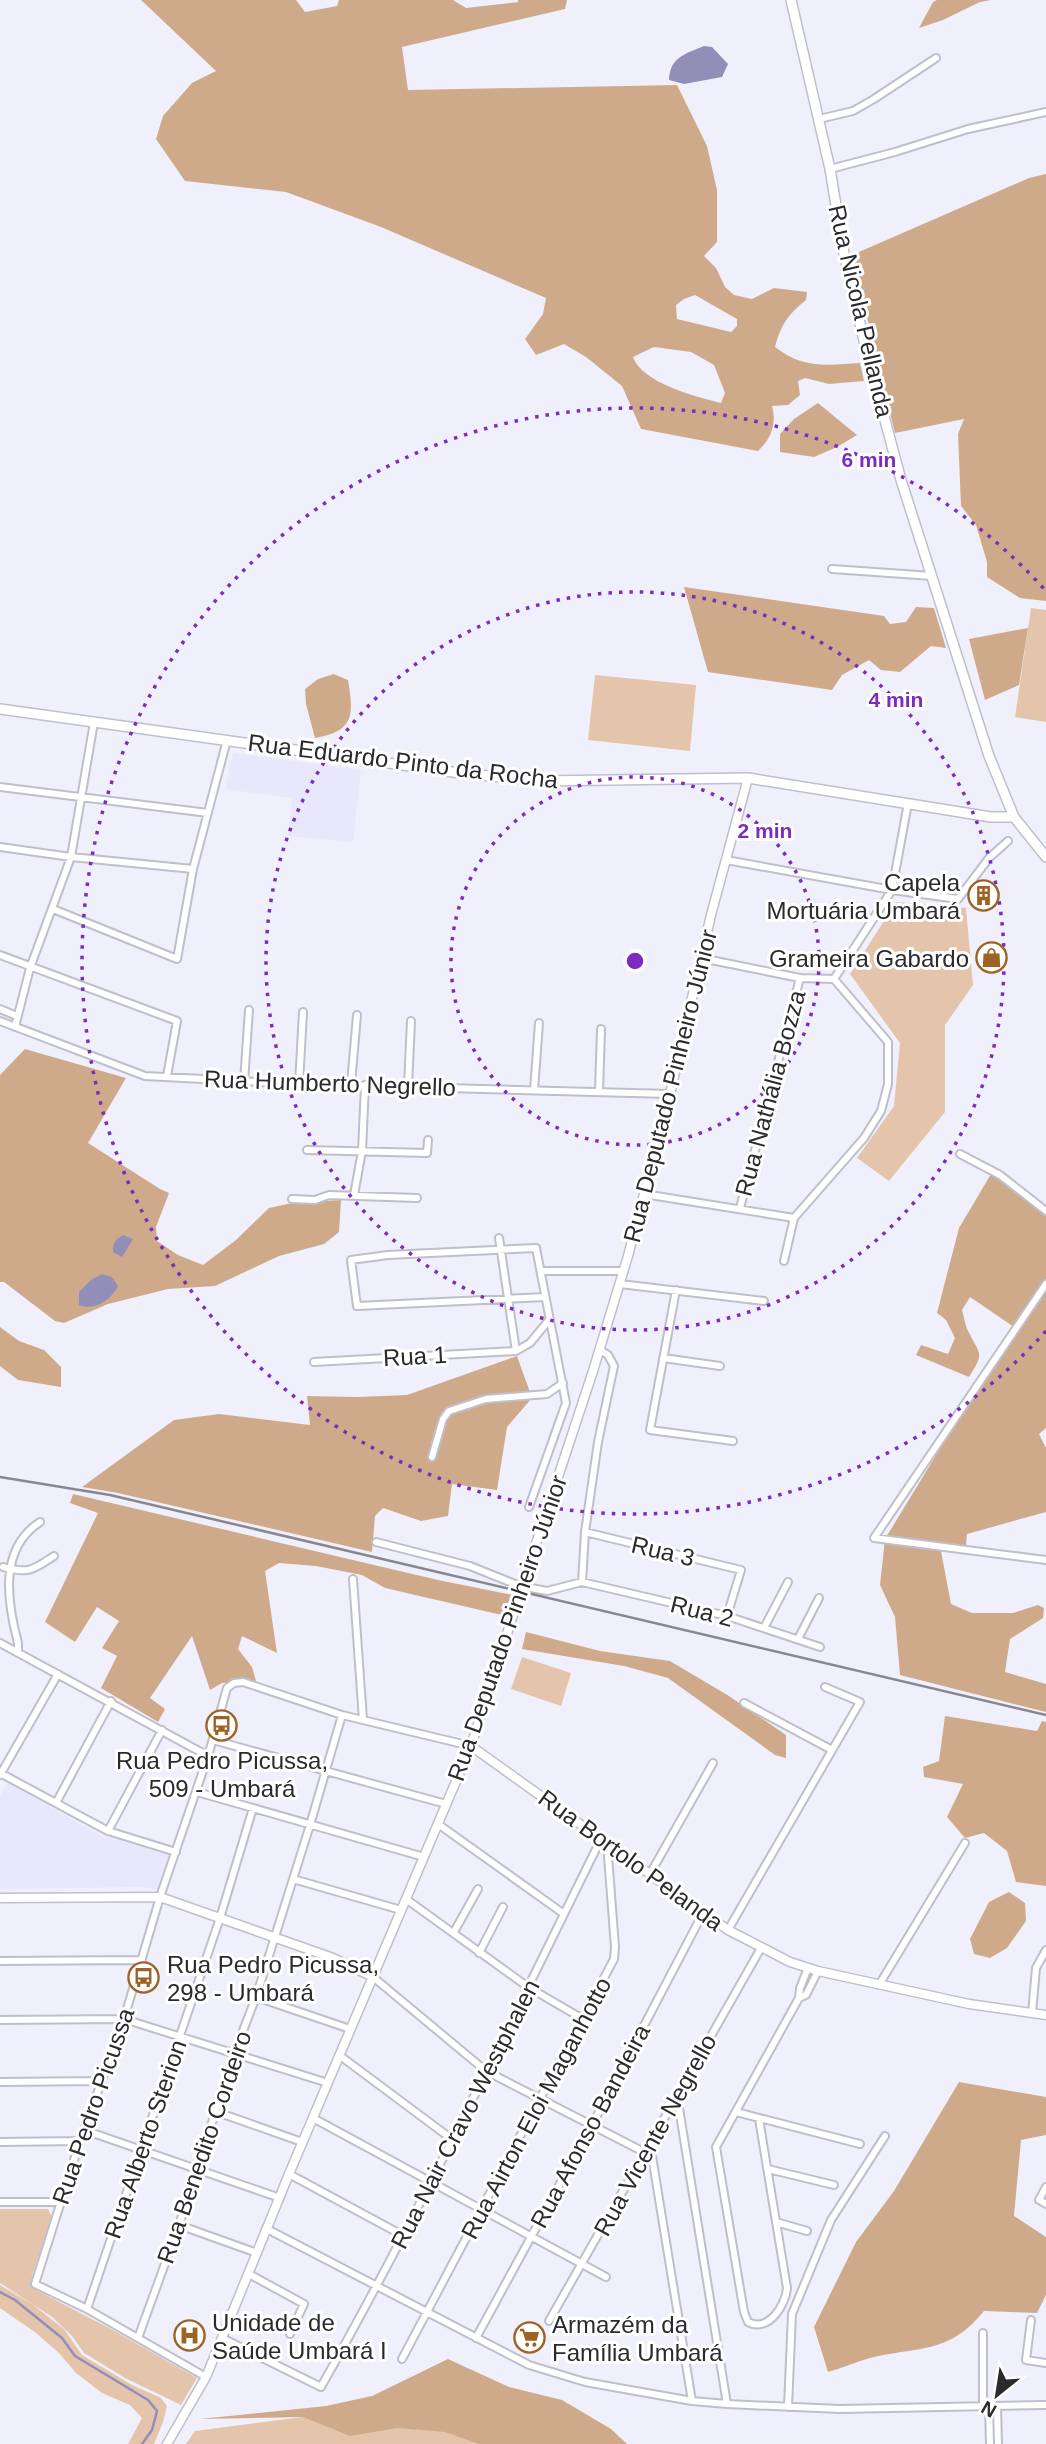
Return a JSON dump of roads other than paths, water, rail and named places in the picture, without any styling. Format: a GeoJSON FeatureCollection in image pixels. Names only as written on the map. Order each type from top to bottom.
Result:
{"type":"FeatureCollection","features":[{"type":"Feature","properties":{"kind":"main road","name":"Rua Nicola Pellanda"},"geometry":{"type":"LineString","coordinates":[[791,0],[830,169],[844,254],[901,480],[989,755],[1014,817],[1046,857]]}},
{"type":"Feature","properties":{"kind":"main road","name":"Rua Eduardo Pinto da Rocha"},"geometry":{"type":"LineString","coordinates":[[0,709],[447,771],[541,780],[748,778],[990,817],[1014,817]]}},
{"type":"Feature","properties":{"kind":"street"},"geometry":{"type":"LineString","coordinates":[[819,119],[853,111],[936,58]]}},
{"type":"Feature","properties":{"kind":"street"},"geometry":{"type":"LineString","coordinates":[[830,169],[968,129],[1046,112]]}},
{"type":"Feature","properties":{"kind":"street"},"geometry":{"type":"LineString","coordinates":[[832,569],[932,576]]}},
{"type":"Feature","properties":{"kind":"street"},"geometry":{"type":"LineString","coordinates":[[15,1027],[30,968],[71,858],[94,722]]}},
{"type":"Feature","properties":{"kind":"street"},"geometry":{"type":"LineString","coordinates":[[53,909],[177,959],[193,869],[227,740]]}},
{"type":"Feature","properties":{"kind":"street","name":"Rua Deputado Pinheiro Júnior"},"geometry":{"type":"LineString","coordinates":[[167,2444],[206,2377],[471,1746],[624,1270],[748,778]]}},
{"type":"Feature","properties":{"kind":"street"},"geometry":{"type":"LineString","coordinates":[[0,787],[208,813]]}},
{"type":"Feature","properties":{"kind":"street"},"geometry":{"type":"LineString","coordinates":[[834,979],[892,890],[908,803]]}},
{"type":"Feature","properties":{"kind":"street"},"geometry":{"type":"LineString","coordinates":[[726,860],[958,899],[989,858],[1008,841]]}},
{"type":"Feature","properties":{"kind":"street"},"geometry":{"type":"LineString","coordinates":[[0,847],[71,858],[193,869]]}},
{"type":"Feature","properties":{"kind":"street"},"geometry":{"type":"LineString","coordinates":[[0,956],[177,1021],[167,1076]]}},
{"type":"Feature","properties":{"kind":"street"},"geometry":{"type":"LineString","coordinates":[[701,958],[800,978],[834,979],[888,1042],[889,1074],[881,1111],[864,1138],[794,1217],[784,1261]]}},
{"type":"Feature","properties":{"kind":"street","name":"Rua Nathália Bozza"},"geometry":{"type":"LineString","coordinates":[[740,1208],[800,978]]}},
{"type":"Feature","properties":{"kind":"street"},"geometry":{"type":"LineString","coordinates":[[0,1009],[17,1016]]}},
{"type":"Feature","properties":{"kind":"street"},"geometry":{"type":"LineString","coordinates":[[244,1082],[249,1010]]}},
{"type":"Feature","properties":{"kind":"street"},"geometry":{"type":"LineString","coordinates":[[299,1084],[303,1012]]}},
{"type":"Feature","properties":{"kind":"street"},"geometry":{"type":"LineString","coordinates":[[351,1084],[357,1015]]}},
{"type":"Feature","properties":{"kind":"street","name":"Rua Humberto Negrello"},"geometry":{"type":"LineString","coordinates":[[0,1021],[145,1076],[299,1084],[670,1094]]}},
{"type":"Feature","properties":{"kind":"street"},"geometry":{"type":"LineString","coordinates":[[408,1086],[411,1021]]}},
{"type":"Feature","properties":{"kind":"street"},"geometry":{"type":"LineString","coordinates":[[534,1090],[539,1023]]}},
{"type":"Feature","properties":{"kind":"street"},"geometry":{"type":"LineString","coordinates":[[599,1092],[601,1029]]}},
{"type":"Feature","properties":{"kind":"street"},"geometry":{"type":"LineString","coordinates":[[354,1195],[362,1151],[365,1085]]}},
{"type":"Feature","properties":{"kind":"street"},"geometry":{"type":"LineString","coordinates":[[307,1150],[427,1153],[428,1140]]}},
{"type":"Feature","properties":{"kind":"street"},"geometry":{"type":"LineString","coordinates":[[960,1154],[1000,1175],[1046,1211]]}},
{"type":"Feature","properties":{"kind":"street"},"geometry":{"type":"LineString","coordinates":[[644,1194],[794,1217]]}},
{"type":"Feature","properties":{"kind":"street"},"geometry":{"type":"LineString","coordinates":[[292,1199],[315,1200],[329,1195],[418,1198]]}},
{"type":"Feature","properties":{"kind":"street"},"geometry":{"type":"LineString","coordinates":[[499,1238],[516,1351],[530,1343],[548,1320]]}},
{"type":"Feature","properties":{"kind":"street"},"geometry":{"type":"LineString","coordinates":[[529,1507],[566,1403],[536,1248],[388,1255],[351,1260],[357,1306],[545,1297]]}},
{"type":"Feature","properties":{"kind":"street"},"geometry":{"type":"LineString","coordinates":[[541,1271],[624,1270]]}},
{"type":"Feature","properties":{"kind":"street"},"geometry":{"type":"LineString","coordinates":[[620,1283],[764,1301]]}},
{"type":"Feature","properties":{"kind":"street"},"geometry":{"type":"LineString","coordinates":[[1046,1287],[874,1538],[1046,1560]]}},
{"type":"Feature","properties":{"kind":"street"},"geometry":{"type":"LineString","coordinates":[[676,1290],[650,1430],[733,1441]]}},
{"type":"Feature","properties":{"kind":"street"},"geometry":{"type":"LineString","coordinates":[[376,1542],[470,1566],[520,1586],[547,1591],[582,1581],[585,1532],[598,1441],[614,1366],[608,1355],[600,1350]]}},
{"type":"Feature","properties":{"kind":"street","name":"Rua 1"},"geometry":{"type":"LineString","coordinates":[[314,1362],[516,1351]]}},
{"type":"Feature","properties":{"kind":"street"},"geometry":{"type":"LineString","coordinates":[[663,1359],[720,1366]]}},
{"type":"Feature","properties":{"kind":"street"},"geometry":{"type":"LineString","coordinates":[[432,1457],[444,1417],[449,1411],[486,1399],[547,1394],[563,1383]]}},
{"type":"Feature","properties":{"kind":"street"},"geometry":{"type":"LineString","coordinates":[[18,1653],[18,1643],[2,1584],[3,1567],[8,1551],[18,1537],[27,1527],[40,1522]]}},
{"type":"Feature","properties":{"kind":"street","name":"Rua 3"},"geometry":{"type":"LineString","coordinates":[[585,1532],[741,1570],[727,1616]]}},
{"type":"Feature","properties":{"kind":"street"},"geometry":{"type":"LineString","coordinates":[[3,1567],[21,1572],[33,1570],[54,1556]]}},
{"type":"Feature","properties":{"kind":"street"},"geometry":{"type":"LineString","coordinates":[[353,1579],[363,1720]]}},
{"type":"Feature","properties":{"kind":"street","name":"Rua 2"},"geometry":{"type":"LineString","coordinates":[[582,1581],[727,1616],[820,1647]]}},
{"type":"Feature","properties":{"kind":"street"},"geometry":{"type":"LineString","coordinates":[[764,1628],[788,1582]]}},
{"type":"Feature","properties":{"kind":"street"},"geometry":{"type":"LineString","coordinates":[[798,1639],[819,1598]]}},
{"type":"Feature","properties":{"kind":"street"},"geometry":{"type":"LineString","coordinates":[[1,1645],[208,1756]]}},
{"type":"Feature","properties":{"kind":"street"},"geometry":{"type":"LineString","coordinates":[[58,1674],[0,1774],[108,1831],[176,1852]]}},
{"type":"Feature","properties":{"kind":"street","name":"Rua Bortolo Pelanda"},"geometry":{"type":"LineString","coordinates":[[227,1688],[243,1682],[342,1715],[471,1746],[728,1930],[761,1948],[818,1972],[968,2004],[1046,2015]]}},
{"type":"Feature","properties":{"kind":"street"},"geometry":{"type":"LineString","coordinates":[[728,1930],[860,1702],[825,1687]]}},
{"type":"Feature","properties":{"kind":"street","name":"Rua Pedro Picussa"},"geometry":{"type":"LineString","coordinates":[[87,2309],[35,2284],[80,2141],[124,2019],[160,1897],[197,1792],[227,1688]]}},
{"type":"Feature","properties":{"kind":"street"},"geometry":{"type":"LineString","coordinates":[[56,1803],[111,1702]]}},
{"type":"Feature","properties":{"kind":"street"},"geometry":{"type":"LineString","coordinates":[[744,1703],[832,1750]]}},
{"type":"Feature","properties":{"kind":"street","name":"Rua Benedito Cordeiro"},"geometry":{"type":"LineString","coordinates":[[138,2338],[198,2170],[234,2054],[256,1997],[342,1715]]}},
{"type":"Feature","properties":{"kind":"street"},"geometry":{"type":"LineString","coordinates":[[108,1831],[162,1730]]}},
{"type":"Feature","properties":{"kind":"street"},"geometry":{"type":"LineString","coordinates":[[213,1740],[446,1804]]}},
{"type":"Feature","properties":{"kind":"street"},"geometry":{"type":"LineString","coordinates":[[650,1874],[713,1763]]}},
{"type":"Feature","properties":{"kind":"street"},"geometry":{"type":"LineString","coordinates":[[197,1792],[424,1857]]}},
{"type":"Feature","properties":{"kind":"street","name":"Rua Alberto Sterion"},"geometry":{"type":"LineString","coordinates":[[87,2309],[220,1918],[253,1808]]}},
{"type":"Feature","properties":{"kind":"street"},"geometry":{"type":"LineString","coordinates":[[438,1824],[564,1914]]}},
{"type":"Feature","properties":{"kind":"street","name":"Rua Nair Cravo Westphalen"},"geometry":{"type":"LineString","coordinates":[[222,2338],[321,2387],[378,2287],[432,2183],[564,1914],[604,1841]]}},
{"type":"Feature","properties":{"kind":"street","name":"Rua Airton Eloi Maganhotto"},"geometry":{"type":"LineString","coordinates":[[402,2359],[614,1959],[604,1841]]}},
{"type":"Feature","properties":{"kind":"street"},"geometry":{"type":"LineString","coordinates":[[879,1985],[965,1843]]}},
{"type":"Feature","properties":{"kind":"street"},"geometry":{"type":"LineString","coordinates":[[293,1879],[401,1910]]}},
{"type":"Feature","properties":{"kind":"street"},"geometry":{"type":"LineString","coordinates":[[454,1932],[478,1889]]}},
{"type":"Feature","properties":{"kind":"street"},"geometry":{"type":"LineString","coordinates":[[0,1898],[160,1897],[355,1967],[373,1977],[486,2071],[644,2152]]}},
{"type":"Feature","properties":{"kind":"street"},"geometry":{"type":"LineString","coordinates":[[406,1899],[528,1987],[583,2019]]}},
{"type":"Feature","properties":{"kind":"street"},"geometry":{"type":"LineString","coordinates":[[479,1953],[503,1907]]}},
{"type":"Feature","properties":{"kind":"street","name":"Rua Afonso Bandeira"},"geometry":{"type":"LineString","coordinates":[[476,2338],[703,1913]]}},
{"type":"Feature","properties":{"kind":"street","name":"Rua Vicente Negrello"},"geometry":{"type":"LineString","coordinates":[[550,2321],[761,1948]]}},
{"type":"Feature","properties":{"kind":"street"},"geometry":{"type":"LineString","coordinates":[[1032,2013],[1037,1968],[1046,1950]]}},
{"type":"Feature","properties":{"kind":"street"},"geometry":{"type":"LineString","coordinates":[[0,1961],[142,1959]]}},
{"type":"Feature","properties":{"kind":"street"},"geometry":{"type":"LineString","coordinates":[[759,2119],[786,2295],[769,2321],[754,2325],[748,2322],[744,2312],[716,2147],[799,1998],[808,1968]]}},
{"type":"Feature","properties":{"kind":"street"},"geometry":{"type":"LineString","coordinates":[[799,1998],[806,1994],[818,1972]]}},
{"type":"Feature","properties":{"kind":"street"},"geometry":{"type":"LineString","coordinates":[[256,1997],[350,2029]]}},
{"type":"Feature","properties":{"kind":"street"},"geometry":{"type":"LineString","coordinates":[[0,2020],[124,2019],[328,2083]]}},
{"type":"Feature","properties":{"kind":"street"},"geometry":{"type":"LineString","coordinates":[[340,2055],[453,2140]]}},
{"type":"Feature","properties":{"kind":"street"},"geometry":{"type":"LineString","coordinates":[[0,2082],[102,2081]]}},
{"type":"Feature","properties":{"kind":"street"},"geometry":{"type":"LineString","coordinates":[[677,2095],[727,2404]]}},
{"type":"Feature","properties":{"kind":"street"},"geometry":{"type":"LineString","coordinates":[[217,2112],[302,2143]]}},
{"type":"Feature","properties":{"kind":"street"},"geometry":{"type":"LineString","coordinates":[[736,2112],[860,2144]]}},
{"type":"Feature","properties":{"kind":"street"},"geometry":{"type":"LineString","coordinates":[[313,2118],[606,2277]]}},
{"type":"Feature","properties":{"kind":"street"},"geometry":{"type":"LineString","coordinates":[[84,2130],[280,2198]]}},
{"type":"Feature","properties":{"kind":"street"},"geometry":{"type":"LineString","coordinates":[[788,2407],[792,2314],[831,2220],[885,2136]]}},
{"type":"Feature","properties":{"kind":"street"},"geometry":{"type":"LineString","coordinates":[[0,2142],[80,2141]]}},
{"type":"Feature","properties":{"kind":"street"},"geometry":{"type":"LineString","coordinates":[[650,2142],[692,2401]]}},
{"type":"Feature","properties":{"kind":"street"},"geometry":{"type":"LineString","coordinates":[[768,2169],[834,2185]]}},
{"type":"Feature","properties":{"kind":"street"},"geometry":{"type":"LineString","coordinates":[[289,2174],[404,2236]]}},
{"type":"Feature","properties":{"kind":"street"},"geometry":{"type":"LineString","coordinates":[[1046,2187],[1039,2200],[1046,2204]]}},
{"type":"Feature","properties":{"kind":"street"},"geometry":{"type":"LineString","coordinates":[[0,2202],[60,2202]]}},
{"type":"Feature","properties":{"kind":"street"},"geometry":{"type":"LineString","coordinates":[[776,2222],[807,2231]]}},
{"type":"Feature","properties":{"kind":"street"},"geometry":{"type":"LineString","coordinates":[[179,2225],[257,2253]]}},
{"type":"Feature","properties":{"kind":"street"},"geometry":{"type":"LineString","coordinates":[[267,2229],[529,2365],[585,2382],[692,2401],[727,2404],[840,2409],[1046,2405]]}},
{"type":"Feature","properties":{"kind":"street"},"geometry":{"type":"LineString","coordinates":[[249,2274],[304,2304],[290,2334]]}},
{"type":"Feature","properties":{"kind":"street"},"geometry":{"type":"LineString","coordinates":[[87,2309],[206,2377]]}},
{"type":"Feature","properties":{"kind":"street"},"geometry":{"type":"LineString","coordinates":[[1031,2320],[1026,2360],[1046,2362]]}},
{"type":"Feature","properties":{"kind":"street"},"geometry":{"type":"LineString","coordinates":[[983,2333],[990,2444]]}},
{"type":"Feature","properties":{"kind":"street"},"geometry":{"type":"LineString","coordinates":[[998,2406],[998,2444]]}},
{"type":"Feature","properties":{"kind":"waterway"},"geometry":{"type":"LineString","coordinates":[[0,2292],[15,2300],[62,2338],[75,2356],[148,2400],[157,2411],[152,2430],[142,2444]]}},
{"type":"Feature","properties":{"kind":"railway"},"geometry":{"type":"LineString","coordinates":[[0,1477],[110,1495],[1046,1715]]}},
{"type":"Feature","properties":{"kind":"place","name":"Capela Mortuária Umbará"},"geometry":{"type":"Point","coordinates":[983,896]}},
{"type":"Feature","properties":{"kind":"place","name":"Grameira Gabardo"},"geometry":{"type":"Point","coordinates":[992,958]}},
{"type":"Feature","properties":{"kind":"place","name":"Rua Pedro Picussa, 509 - Umbará"},"geometry":{"type":"Point","coordinates":[222,1726]}},
{"type":"Feature","properties":{"kind":"place","name":"Rua Pedro Picussa, 298 - Umbará"},"geometry":{"type":"Point","coordinates":[144,1978]}},
{"type":"Feature","properties":{"kind":"place","name":"Unidade de Saúde Umbará I"},"geometry":{"type":"Point","coordinates":[189,2336]}},
{"type":"Feature","properties":{"kind":"place","name":"Armazém da Família Umbará"},"geometry":{"type":"Point","coordinates":[529,2338]}}]}
